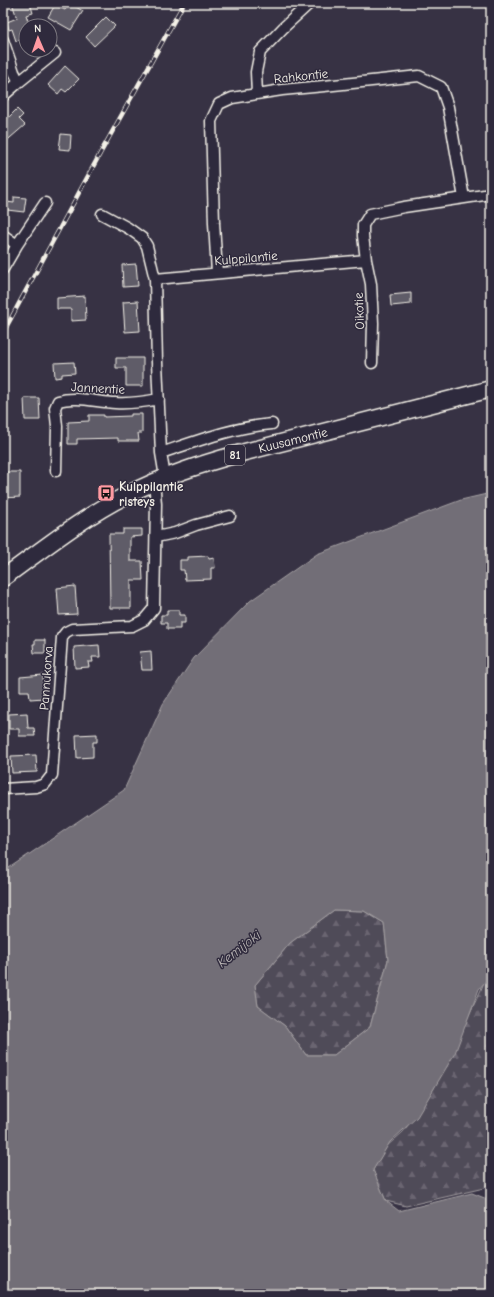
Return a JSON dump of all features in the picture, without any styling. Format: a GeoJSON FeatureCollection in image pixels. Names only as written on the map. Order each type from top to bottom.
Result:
{"type":"FeatureCollection","features":[{"type":"Feature","properties":{"kind":"main road","name":"Kuusamontie"},"geometry":{"type":"LineString","coordinates":[[3,578],[89,517],[126,495],[159,480],[201,464],[241,453],[491,389]]}},
{"type":"Feature","properties":{"kind":"street"},"geometry":{"type":"LineString","coordinates":[[256,94],[256,72],[260,52],[310,3]]}},
{"type":"Feature","properties":{"kind":"street"},"geometry":{"type":"LineString","coordinates":[[3,40],[19,82]]}},
{"type":"Feature","properties":{"kind":"street"},"geometry":{"type":"LineString","coordinates":[[3,96],[48,58]]}},
{"type":"Feature","properties":{"kind":"street","name":"Rahkontie"},"geometry":{"type":"LineString","coordinates":[[217,273],[210,121],[219,104],[232,98],[282,90],[419,76],[441,87],[448,107],[464,198]]}},
{"type":"Feature","properties":{"kind":"street"},"geometry":{"type":"LineString","coordinates":[[366,260],[363,225],[370,214],[491,194]]}},
{"type":"Feature","properties":{"kind":"street"},"geometry":{"type":"LineString","coordinates":[[3,269],[45,203]]}},
{"type":"Feature","properties":{"kind":"street"},"geometry":{"type":"LineString","coordinates":[[102,214],[128,228],[142,238],[147,246],[155,280],[161,453],[159,480]]}},
{"type":"Feature","properties":{"kind":"street"},"geometry":{"type":"LineString","coordinates":[[3,236],[17,245]]}},
{"type":"Feature","properties":{"kind":"street","name":"Kulppilantie"},"geometry":{"type":"LineString","coordinates":[[155,280],[366,260]]}},
{"type":"Feature","properties":{"kind":"street","name":"Oikotie"},"geometry":{"type":"LineString","coordinates":[[366,260],[371,284],[373,323],[372,363]]}},
{"type":"Feature","properties":{"kind":"street","name":"Jannentie"},"geometry":{"type":"LineString","coordinates":[[56,471],[57,426],[55,408],[58,401],[67,399],[115,403],[138,403],[159,399]]}},
{"type":"Feature","properties":{"kind":"street"},"geometry":{"type":"LineString","coordinates":[[161,453],[252,425],[272,424]]}},
{"type":"Feature","properties":{"kind":"street","name":"Pannukorva"},"geometry":{"type":"LineString","coordinates":[[3,789],[36,787],[45,784],[52,776],[62,637],[66,632],[72,629],[132,626],[144,620],[154,608],[156,504],[159,480]]}},
{"type":"Feature","properties":{"kind":"street"},"geometry":{"type":"LineString","coordinates":[[156,537],[175,533],[196,525],[230,516]]}},
{"type":"Feature","properties":{"kind":"green space"},"geometry":{"type":"Polygon","coordinates":[[[334,910],[364,911],[384,923],[388,960],[370,1027],[334,1055],[306,1055],[285,1026],[258,1006],[255,985],[290,943],[334,910]]]}},
{"type":"Feature","properties":{"kind":"green space"},"geometry":{"type":"Polygon","coordinates":[[[491,966],[491,1180],[484,1188],[406,1206],[386,1201],[373,1170],[387,1146],[403,1132],[433,1090],[491,966]]]}},
{"type":"Feature","properties":{"kind":"water","name":"Kemijoki"},"geometry":{"type":"Polygon","coordinates":[[[491,493],[491,975],[479,989],[455,1053],[417,1117],[390,1142],[373,1170],[386,1201],[399,1211],[472,1193],[487,1199],[491,1195],[491,1294],[3,1294],[3,872],[124,790],[163,704],[194,658],[250,601],[317,554],[461,500],[491,493]],[[334,910],[290,943],[255,985],[258,1006],[285,1026],[306,1055],[334,1055],[370,1027],[388,960],[384,923],[364,911],[334,910]]]}},
{"type":"Feature","properties":{"kind":"building"},"geometry":{"type":"Polygon","coordinates":[[[12,3],[30,3],[33,13],[26,15],[27,18],[18,18],[18,40],[16,41],[12,29],[9,30],[7,22],[17,18],[12,3]]]}},
{"type":"Feature","properties":{"kind":"building"},"geometry":{"type":"Polygon","coordinates":[[[69,3],[83,11],[71,30],[58,23],[58,18],[48,17],[55,5],[65,10],[69,3]]]}},
{"type":"Feature","properties":{"kind":"building"},"geometry":{"type":"Polygon","coordinates":[[[106,17],[115,26],[94,46],[86,37],[106,17]]]}},
{"type":"Feature","properties":{"kind":"building"},"geometry":{"type":"Polygon","coordinates":[[[65,66],[79,79],[66,92],[62,89],[58,94],[48,85],[65,66]]]}},
{"type":"Feature","properties":{"kind":"building"},"geometry":{"type":"Polygon","coordinates":[[[17,109],[23,115],[19,119],[25,125],[3,144],[3,112],[8,118],[17,109]]]}},
{"type":"Feature","properties":{"kind":"building"},"geometry":{"type":"Polygon","coordinates":[[[61,134],[71,135],[70,150],[59,149],[61,134]]]}},
{"type":"Feature","properties":{"kind":"building"},"geometry":{"type":"Polygon","coordinates":[[[14,197],[26,198],[24,212],[7,210],[7,202],[14,203],[14,197]]]}},
{"type":"Feature","properties":{"kind":"building"},"geometry":{"type":"Polygon","coordinates":[[[136,264],[138,286],[123,287],[122,265],[136,264]]]}},
{"type":"Feature","properties":{"kind":"building"},"geometry":{"type":"Polygon","coordinates":[[[411,293],[411,304],[391,306],[390,295],[411,293]]]}},
{"type":"Feature","properties":{"kind":"building"},"geometry":{"type":"Polygon","coordinates":[[[85,296],[86,320],[71,321],[71,309],[57,309],[57,298],[85,296]]]}},
{"type":"Feature","properties":{"kind":"building"},"geometry":{"type":"Polygon","coordinates":[[[138,301],[140,331],[125,332],[123,302],[138,301]]]}},
{"type":"Feature","properties":{"kind":"building"},"geometry":{"type":"Polygon","coordinates":[[[116,358],[143,358],[143,386],[126,386],[126,368],[116,368],[116,358]]]}},
{"type":"Feature","properties":{"kind":"building"},"geometry":{"type":"Polygon","coordinates":[[[74,362],[75,373],[62,374],[62,377],[55,378],[54,363],[74,362]]]}},
{"type":"Feature","properties":{"kind":"building"},"geometry":{"type":"Polygon","coordinates":[[[24,398],[39,398],[40,420],[25,420],[24,398]]]}},
{"type":"Feature","properties":{"kind":"building"},"geometry":{"type":"Polygon","coordinates":[[[131,414],[142,414],[142,433],[138,433],[139,441],[118,441],[118,438],[77,439],[77,444],[68,444],[68,422],[89,421],[89,415],[104,415],[104,417],[131,416],[131,414]]]}},
{"type":"Feature","properties":{"kind":"building"},"geometry":{"type":"Polygon","coordinates":[[[3,472],[20,472],[20,497],[3,498],[3,472]]]}},
{"type":"Feature","properties":{"kind":"building"},"geometry":{"type":"Polygon","coordinates":[[[123,529],[142,529],[142,536],[130,537],[130,561],[142,561],[143,580],[131,580],[131,608],[110,608],[109,534],[123,534],[123,529]]]}},
{"type":"Feature","properties":{"kind":"building"},"geometry":{"type":"Polygon","coordinates":[[[208,556],[209,559],[214,558],[215,568],[211,568],[211,579],[185,580],[184,570],[180,570],[180,560],[188,560],[188,557],[208,556]]]}},
{"type":"Feature","properties":{"kind":"building"},"geometry":{"type":"Polygon","coordinates":[[[75,586],[77,614],[59,615],[57,588],[75,586]]]}},
{"type":"Feature","properties":{"kind":"building"},"geometry":{"type":"Polygon","coordinates":[[[167,610],[179,610],[179,615],[185,615],[185,623],[180,623],[180,629],[167,629],[167,623],[161,623],[161,615],[167,615],[167,610]]]}},
{"type":"Feature","properties":{"kind":"building"},"geometry":{"type":"Polygon","coordinates":[[[35,640],[45,640],[45,653],[34,653],[33,644],[35,644],[35,640]]]}},
{"type":"Feature","properties":{"kind":"building"},"geometry":{"type":"Polygon","coordinates":[[[99,645],[100,657],[92,657],[93,662],[88,662],[89,667],[75,668],[74,647],[99,645]]]}},
{"type":"Feature","properties":{"kind":"building"},"geometry":{"type":"Polygon","coordinates":[[[151,651],[152,670],[142,670],[140,652],[151,651]]]}},
{"type":"Feature","properties":{"kind":"building"},"geometry":{"type":"Polygon","coordinates":[[[43,675],[44,698],[30,699],[29,691],[20,691],[20,677],[43,675]]]}},
{"type":"Feature","properties":{"kind":"building"},"geometry":{"type":"Polygon","coordinates":[[[27,713],[28,728],[34,728],[35,736],[19,736],[19,729],[9,729],[9,714],[27,713]]]}},
{"type":"Feature","properties":{"kind":"building"},"geometry":{"type":"Polygon","coordinates":[[[97,734],[97,742],[93,742],[93,757],[77,758],[76,735],[97,734]]]}},
{"type":"Feature","properties":{"kind":"building"},"geometry":{"type":"Polygon","coordinates":[[[36,755],[37,772],[12,773],[11,756],[36,755]]]}},
{"type":"Feature","properties":{"kind":"railway"},"geometry":{"type":"LineString","coordinates":[[3,333],[184,3]]}},
{"type":"Feature","properties":{"kind":"place","name":"Kulppilantie risteys"},"geometry":{"type":"Point","coordinates":[106,493]}}]}
